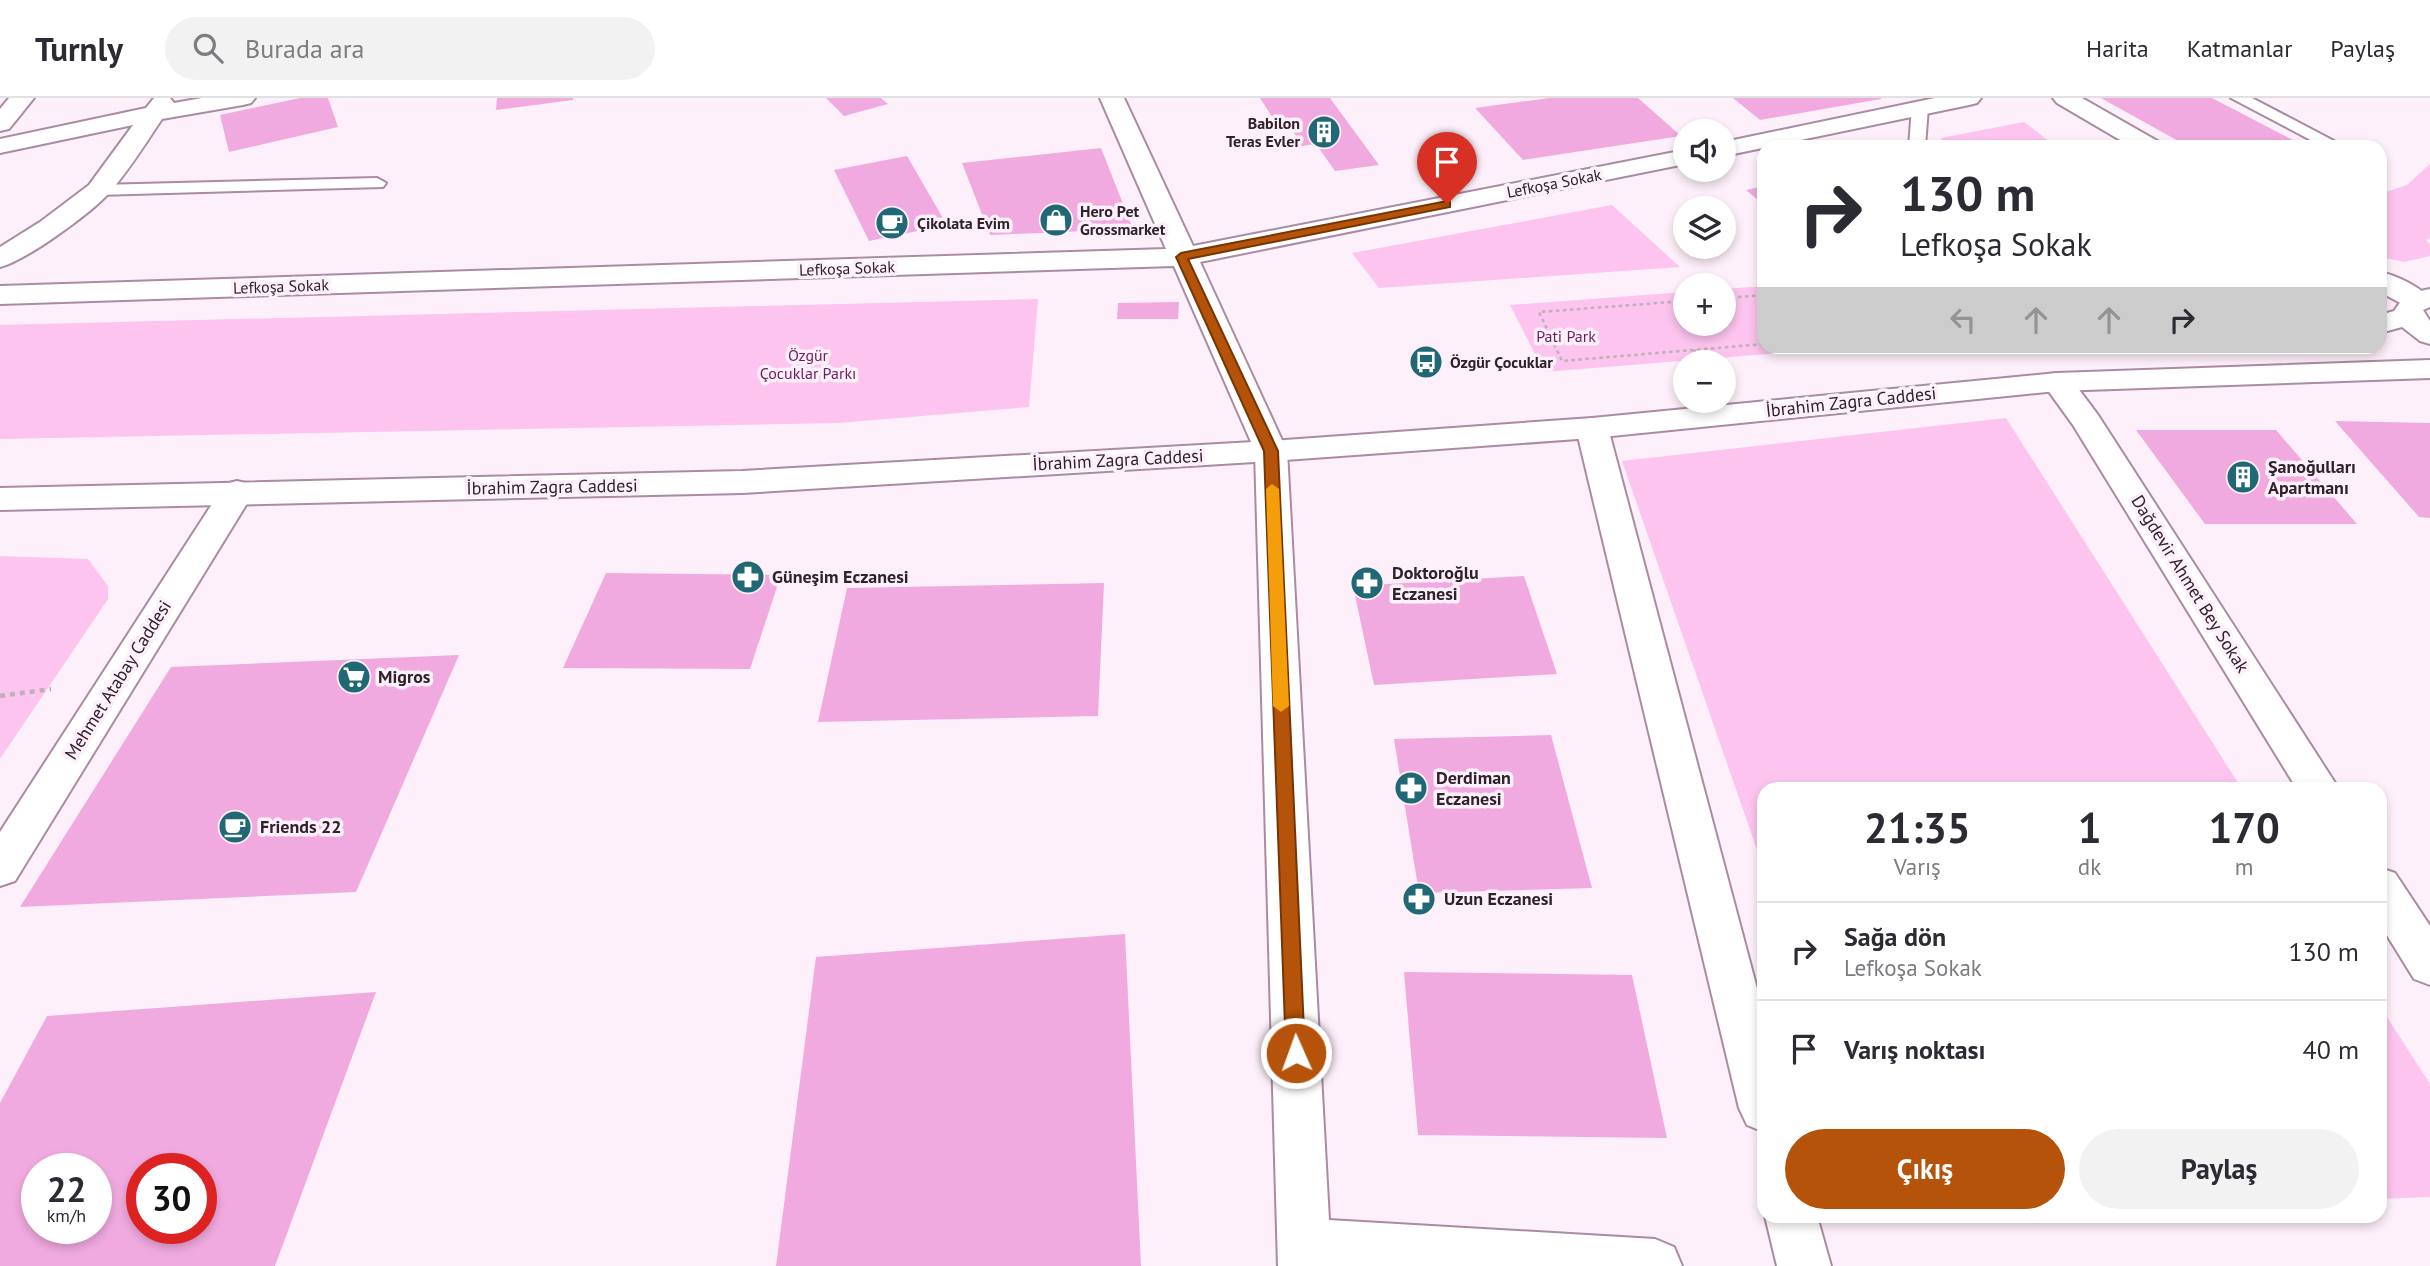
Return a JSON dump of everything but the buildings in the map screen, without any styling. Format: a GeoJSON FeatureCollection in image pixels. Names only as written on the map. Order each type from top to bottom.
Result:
{"type":"FeatureCollection","features":[{"type":"Feature","properties":{"kind":"street"},"geometry":{"type":"LineString","coordinates":[[0,124],[22,98]]}},
{"type":"Feature","properties":{"kind":"street"},"geometry":{"type":"LineString","coordinates":[[0,146],[161,105],[243,98]]}},
{"type":"Feature","properties":{"kind":"street"},"geometry":{"type":"LineString","coordinates":[[1112,98],[1181,257],[1271,451],[1304,1255],[1655,1266]]}},
{"type":"Feature","properties":{"kind":"street"},"geometry":{"type":"LineString","coordinates":[[1766,140],[1969,98]]}},
{"type":"Feature","properties":{"kind":"street"},"geometry":{"type":"LineString","coordinates":[[2065,98],[2138,140]]}},
{"type":"Feature","properties":{"kind":"street"},"geometry":{"type":"LineString","coordinates":[[0,259],[49,228],[98,190],[161,105]]}},
{"type":"Feature","properties":{"kind":"street"},"geometry":{"type":"LineString","coordinates":[[1736,146],[1757,142]]}},
{"type":"Feature","properties":{"kind":"street","name":"Lefkoşa Sokak"},"geometry":{"type":"LineString","coordinates":[[0,295],[1181,257],[1673,159]]}},
{"type":"Feature","properties":{"kind":"street"},"geometry":{"type":"LineString","coordinates":[[2387,284],[2422,312]]}},
{"type":"Feature","properties":{"kind":"street"},"geometry":{"type":"LineString","coordinates":[[2387,322],[2422,312]]}},
{"type":"Feature","properties":{"kind":"street","name":"İbrahim Zagra Caddesi"},"geometry":{"type":"LineString","coordinates":[[2234,374],[2291,354]]}},
{"type":"Feature","properties":{"kind":"street","name":"İbrahim Zagra Caddesi"},"geometry":{"type":"LineString","coordinates":[[0,499],[742,482],[1271,451],[1592,428],[2057,382],[2430,369]]}},
{"type":"Feature","properties":{"kind":"street","name":"Dağdevir Ahmet Bey Sokak"},"geometry":{"type":"LineString","coordinates":[[2057,382],[2087,422],[2315,782]]}},
{"type":"Feature","properties":{"kind":"street"},"geometry":{"type":"LineString","coordinates":[[1592,428],[1757,1080]]}},
{"type":"Feature","properties":{"kind":"street","name":"Mehmet Atabay Caddesi"},"geometry":{"type":"LineString","coordinates":[[0,868],[237,492]]}},
{"type":"Feature","properties":{"kind":"street"},"geometry":{"type":"LineString","coordinates":[[2387,897],[2430,965]]}},
{"type":"Feature","properties":{"kind":"street"},"geometry":{"type":"LineString","coordinates":[[1793,1223],[1804,1266]]}},
{"type":"Feature","properties":{"kind":"lane"},"geometry":{"type":"LineString","coordinates":[[2239,98],[2324,140]]}},
{"type":"Feature","properties":{"kind":"lane"},"geometry":{"type":"LineString","coordinates":[[1918,140],[1920,107]]}},
{"type":"Feature","properties":{"kind":"lane"},"geometry":{"type":"LineString","coordinates":[[98,190],[377,183]]}},
{"type":"Feature","properties":{"kind":"path"},"geometry":{"type":"LineString","coordinates":[[1736,297],[1757,296]]}},
{"type":"Feature","properties":{"kind":"path"},"geometry":{"type":"LineString","coordinates":[[1673,302],[1539,312],[1562,361],[1673,352]]}},
{"type":"Feature","properties":{"kind":"path"},"geometry":{"type":"LineString","coordinates":[[1694,350],[1757,345]]}},
{"type":"Feature","properties":{"kind":"green space"},"geometry":{"type":"Polygon","coordinates":[[[2024,122],[2048,140],[1941,140],[2024,122]]]}},
{"type":"Feature","properties":{"kind":"green space"},"geometry":{"type":"Polygon","coordinates":[[[2430,164],[2430,238],[2426,240],[2430,244],[2430,256],[2404,262],[2387,258],[2387,192],[2407,185],[2430,164]]]}},
{"type":"Feature","properties":{"kind":"green space"},"geometry":{"type":"Polygon","coordinates":[[[1612,205],[1680,267],[1379,288],[1352,253],[1612,205]]]}},
{"type":"Feature","properties":{"kind":"green space","name":"Pati Park"},"geometry":{"type":"Polygon","coordinates":[[[1757,287],[1757,354],[1768,354],[1736,357],[1736,350],[1673,350],[1673,362],[1544,372],[1510,305],[1673,293],[1673,336],[1736,336],[1736,288],[1757,287]]]}},
{"type":"Feature","properties":{"kind":"green space","name":"Özgür Çocuklar Parkı"},"geometry":{"type":"Polygon","coordinates":[[[1038,299],[1029,407],[838,423],[0,439],[0,325],[1038,299]]]}},
{"type":"Feature","properties":{"kind":"green space"},"geometry":{"type":"Polygon","coordinates":[[[2006,418],[2238,782],[1757,782],[1757,850],[1622,461],[2006,418]]]}},
{"type":"Feature","properties":{"kind":"green space"},"geometry":{"type":"Polygon","coordinates":[[[0,556],[88,559],[108,586],[108,599],[0,759],[0,556]]]}},
{"type":"Feature","properties":{"kind":"green space"},"geometry":{"type":"Polygon","coordinates":[[[2387,1017],[2430,1084],[2430,1197],[2387,1199],[2387,1017]]]}},
{"type":"Feature","properties":{"kind":"slow traffic"},"geometry":{"type":"LineString","coordinates":[[1272,489],[1281,706]]}},
{"type":"Feature","properties":{"kind":"place","name":"Babilon Teras Evler"},"geometry":{"type":"Point","coordinates":[1324,132]}},
{"type":"Feature","properties":{"kind":"place","name":"Hero Pet Grossmarket"},"geometry":{"type":"Point","coordinates":[1056,220]}},
{"type":"Feature","properties":{"kind":"place","name":"Çikolata Evim"},"geometry":{"type":"Point","coordinates":[892,223]}},
{"type":"Feature","properties":{"kind":"place","name":"Özgür Çocuklar"},"geometry":{"type":"Point","coordinates":[1426,362]}},
{"type":"Feature","properties":{"kind":"place","name":"Şanoğulları Apartmanı"},"geometry":{"type":"Point","coordinates":[2243,477]}},
{"type":"Feature","properties":{"kind":"place","name":"Güneşim Eczanesi"},"geometry":{"type":"Point","coordinates":[748,577]}},
{"type":"Feature","properties":{"kind":"place","name":"Doktoroğlu Eczanesi"},"geometry":{"type":"Point","coordinates":[1367,583]}},
{"type":"Feature","properties":{"kind":"place","name":"Migros"},"geometry":{"type":"Point","coordinates":[354,677]}},
{"type":"Feature","properties":{"kind":"place","name":"Derdiman Eczanesi"},"geometry":{"type":"Point","coordinates":[1411,788]}},
{"type":"Feature","properties":{"kind":"place","name":"Friends 22"},"geometry":{"type":"Point","coordinates":[235,827]}},
{"type":"Feature","properties":{"kind":"place","name":"Uzun Eczanesi"},"geometry":{"type":"Point","coordinates":[1419,899]}},
{"type":"Feature","properties":{"kind":"route"},"geometry":{"type":"LineString","coordinates":[[1296,1053],[1271,451],[1181,257],[1447,204]]}}]}
